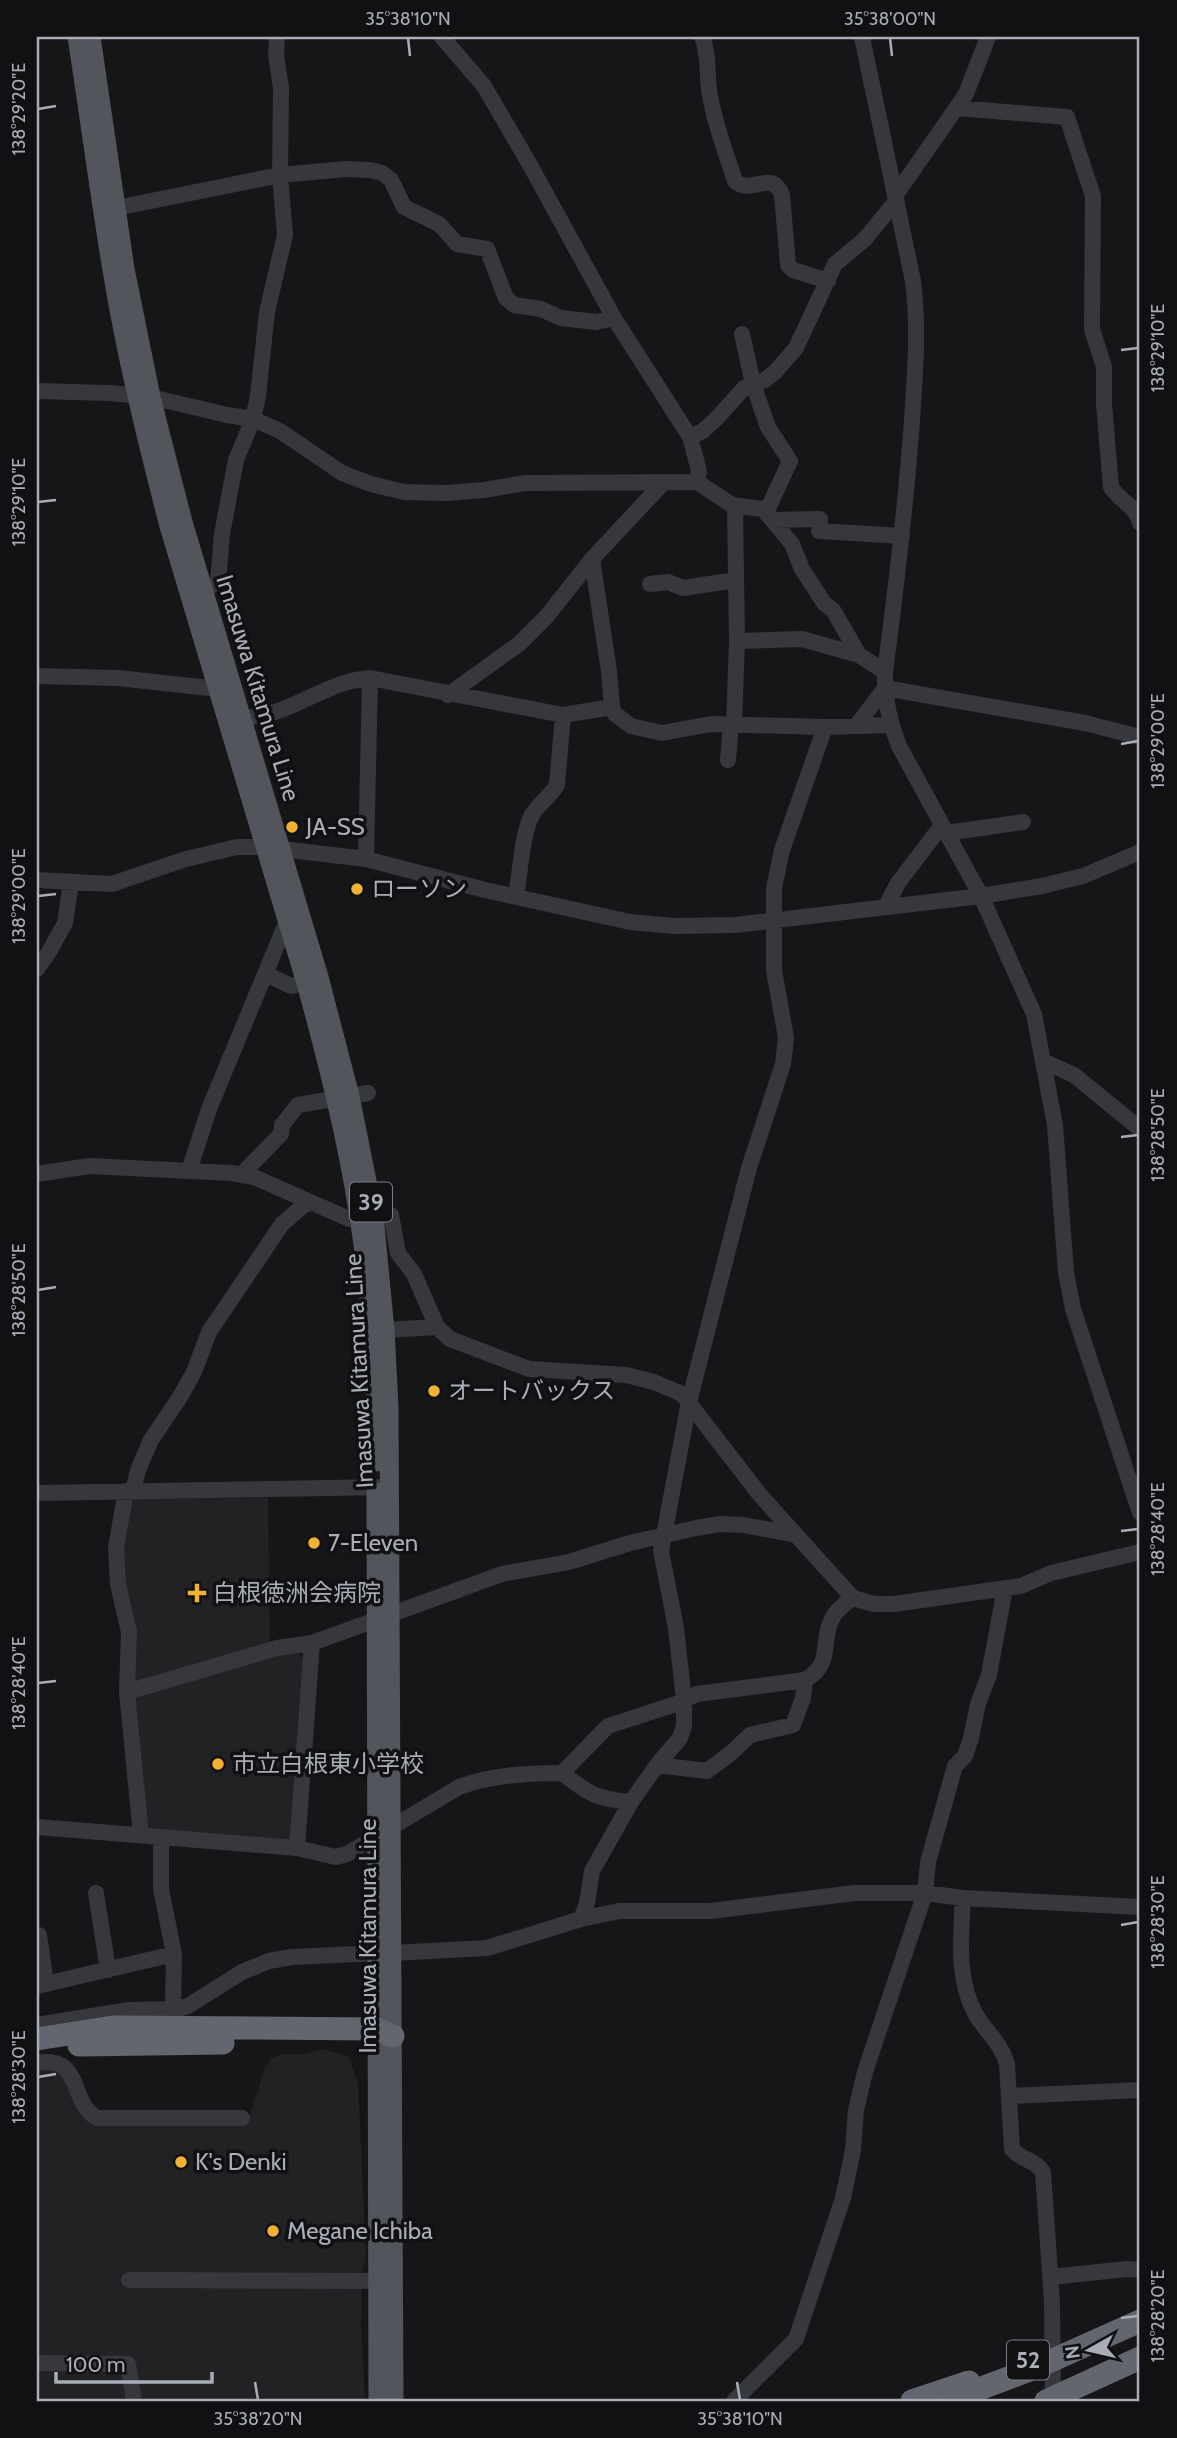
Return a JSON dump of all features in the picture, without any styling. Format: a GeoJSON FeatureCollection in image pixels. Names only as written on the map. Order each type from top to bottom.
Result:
{"type":"FeatureCollection","features":[{"type":"Feature","properties":{"kind":"highway"},"geometry":{"type":"LineString","coordinates":[[37,2039],[127,2027],[168,2026],[382,2036]]}},
{"type":"Feature","properties":{"kind":"highway"},"geometry":{"type":"LineString","coordinates":[[37,2049],[382,2036]]}},
{"type":"Feature","properties":{"kind":"highway","name":"52"},"geometry":{"type":"LineString","coordinates":[[912,2401],[1002,2370],[1140,2308]]}},
{"type":"Feature","properties":{"kind":"highway"},"geometry":{"type":"LineString","coordinates":[[947,2401],[1035,2368],[1140,2321]]}},
{"type":"Feature","properties":{"kind":"highway"},"geometry":{"type":"LineString","coordinates":[[970,2401],[1039,2375],[1140,2329]]}},
{"type":"Feature","properties":{"kind":"highway","name":"52"},"geometry":{"type":"LineString","coordinates":[[1051,2400],[1140,2358]]}},
{"type":"Feature","properties":{"kind":"main road","name":"Imasuwa Kitamura Line"},"geometry":{"type":"LineString","coordinates":[[77,37],[112,271],[144,397],[203,590],[235,721],[273,847],[332,1024],[352,1096],[366,1217],[385,1330],[385,1953],[377,2281],[378,2401]]}},
{"type":"Feature","properties":{"kind":"main road","name":"Imasuwa Kitamura Line"},"geometry":{"type":"LineString","coordinates":[[91,37],[144,397],[169,526],[218,689],[235,721]]}},
{"type":"Feature","properties":{"kind":"main road","name":"Imasuwa Kitamura Line"},"geometry":{"type":"LineString","coordinates":[[273,847],[287,921],[306,983],[352,1096]]}},
{"type":"Feature","properties":{"kind":"main road","name":"Imasuwa Kitamura Line"},"geometry":{"type":"LineString","coordinates":[[366,1217],[371,1330],[383,1487]]}},
{"type":"Feature","properties":{"kind":"main road","name":"Imasuwa Kitamura Line"},"geometry":{"type":"LineString","coordinates":[[382,2036],[394,2401]]}},
{"type":"Feature","properties":{"kind":"street"},"geometry":{"type":"LineString","coordinates":[[203,590],[218,582],[222,534],[236,460],[253,419],[267,312],[285,235],[280,174],[281,88],[276,55],[277,37]]}},
{"type":"Feature","properties":{"kind":"street"},"geometry":{"type":"LineString","coordinates":[[442,37],[484,86],[614,318],[690,437],[699,471],[697,482]]}},
{"type":"Feature","properties":{"kind":"street"},"geometry":{"type":"LineString","coordinates":[[702,37],[708,51],[708,83],[713,114],[735,181],[743,186],[768,182],[779,187],[788,265],[793,270],[828,281]]}},
{"type":"Feature","properties":{"kind":"street"},"geometry":{"type":"LineString","coordinates":[[862,37],[913,281],[917,328],[902,536],[885,680],[890,725],[898,746],[981,896],[1034,1014],[1055,1125],[1066,1273],[1073,1309],[1140,1513]]}},
{"type":"Feature","properties":{"kind":"street"},"geometry":{"type":"LineString","coordinates":[[690,437],[702,431],[744,388],[765,380],[775,372],[796,348],[835,264],[865,239],[896,199],[957,108],[986,38]]}},
{"type":"Feature","properties":{"kind":"street"},"geometry":{"type":"LineString","coordinates":[[957,108],[1067,117],[1093,196],[1092,329],[1104,367],[1104,404],[1111,487],[1115,495],[1135,503],[1140,523]]}},
{"type":"Feature","properties":{"kind":"street"},"geometry":{"type":"LineString","coordinates":[[116,208],[280,174],[346,169],[382,173],[391,180],[404,207],[439,224],[457,244],[487,249],[506,298],[514,305],[541,309],[561,318],[596,322],[614,318]]}},
{"type":"Feature","properties":{"kind":"street"},"geometry":{"type":"LineString","coordinates":[[742,334],[753,384],[768,427],[790,461],[769,516]]}},
{"type":"Feature","properties":{"kind":"street"},"geometry":{"type":"LineString","coordinates":[[37,391],[144,397],[253,419],[280,431],[342,473],[404,492],[484,491],[525,483],[697,482],[735,506],[763,509],[792,544],[802,569],[824,603],[833,610],[859,655],[885,680],[1140,737]]}},
{"type":"Feature","properties":{"kind":"street"},"geometry":{"type":"LineString","coordinates":[[448,695],[519,644],[547,616],[592,559],[662,484]]}},
{"type":"Feature","properties":{"kind":"street"},"geometry":{"type":"LineString","coordinates":[[729,760],[737,640],[735,506]]}},
{"type":"Feature","properties":{"kind":"street"},"geometry":{"type":"LineString","coordinates":[[769,516],[820,519],[819,531],[902,536]]}},
{"type":"Feature","properties":{"kind":"street"},"geometry":{"type":"LineString","coordinates":[[592,559],[612,707],[615,714],[631,726],[662,733],[711,724],[825,727],[890,725]]}},
{"type":"Feature","properties":{"kind":"street"},"geometry":{"type":"LineString","coordinates":[[650,584],[668,582],[683,588],[736,580]]}},
{"type":"Feature","properties":{"kind":"street"},"geometry":{"type":"LineString","coordinates":[[737,640],[802,639],[859,655]]}},
{"type":"Feature","properties":{"kind":"street"},"geometry":{"type":"LineString","coordinates":[[37,676],[118,678],[218,689]]}},
{"type":"Feature","properties":{"kind":"street"},"geometry":{"type":"LineString","coordinates":[[235,721],[276,711],[336,684],[370,678],[563,715],[612,707]]}},
{"type":"Feature","properties":{"kind":"street"},"geometry":{"type":"LineString","coordinates":[[366,859],[370,678]]}},
{"type":"Feature","properties":{"kind":"street"},"geometry":{"type":"LineString","coordinates":[[856,726],[885,680]]}},
{"type":"Feature","properties":{"kind":"street"},"geometry":{"type":"LineString","coordinates":[[516,897],[528,824],[533,813],[552,794],[556,785],[563,715]]}},
{"type":"Feature","properties":{"kind":"street"},"geometry":{"type":"LineString","coordinates":[[581,1919],[587,1903],[592,1871],[631,1802],[680,1738],[684,1726],[684,1700],[676,1628],[662,1551],[664,1536],[689,1402],[749,1168],[783,1064],[786,1038],[774,970],[774,888],[782,850],[825,727]]}},
{"type":"Feature","properties":{"kind":"street"},"geometry":{"type":"LineString","coordinates":[[886,906],[898,883],[944,829],[1023,822]]}},
{"type":"Feature","properties":{"kind":"street"},"geometry":{"type":"LineString","coordinates":[[37,880],[111,884],[186,859],[236,847],[273,847],[366,859],[516,897],[630,922],[674,926],[735,925],[981,896],[1083,876],[1140,852]]}},
{"type":"Feature","properties":{"kind":"street"},"geometry":{"type":"LineString","coordinates":[[37,969],[65,923],[71,883]]}},
{"type":"Feature","properties":{"kind":"street"},"geometry":{"type":"LineString","coordinates":[[189,1171],[209,1109],[287,921]]}},
{"type":"Feature","properties":{"kind":"street"},"geometry":{"type":"LineString","coordinates":[[265,974],[291,986],[306,983]]}},
{"type":"Feature","properties":{"kind":"street"},"geometry":{"type":"LineString","coordinates":[[1045,1062],[1074,1075],[1140,1129]]}},
{"type":"Feature","properties":{"kind":"street"},"geometry":{"type":"LineString","coordinates":[[242,1175],[281,1135],[282,1125],[298,1105],[352,1096]]}},
{"type":"Feature","properties":{"kind":"street"},"geometry":{"type":"LineString","coordinates":[[37,1174],[89,1166],[242,1175],[254,1177],[349,1219],[391,1214],[398,1253],[414,1274],[438,1327],[450,1339],[529,1369],[626,1375],[654,1382],[682,1394],[760,1495],[853,1598],[874,1604],[894,1604],[1021,1586],[1057,1571],[1140,1552]]}},
{"type":"Feature","properties":{"kind":"street"},"geometry":{"type":"LineString","coordinates":[[141,1835],[127,1692],[129,1632],[118,1584],[116,1547],[129,1491],[152,1440],[194,1372],[209,1332],[282,1224],[311,1202]]}},
{"type":"Feature","properties":{"kind":"street"},"geometry":{"type":"LineString","coordinates":[[385,1330],[438,1327]]}},
{"type":"Feature","properties":{"kind":"street"},"geometry":{"type":"LineString","coordinates":[[37,1493],[383,1487]]}},
{"type":"Feature","properties":{"kind":"street"},"geometry":{"type":"LineString","coordinates":[[127,1692],[277,1648],[312,1643],[502,1574],[569,1562],[630,1543],[720,1524],[744,1525],[796,1535]]}},
{"type":"Feature","properties":{"kind":"street"},"geometry":{"type":"LineString","coordinates":[[734,2401],[796,2339],[844,2198],[853,2150],[856,2110],[865,2072],[925,1893],[928,1863],[955,1766],[965,1756],[971,1738],[978,1704],[989,1675],[1004,1588]]}},
{"type":"Feature","properties":{"kind":"street"},"geometry":{"type":"LineString","coordinates":[[562,1773],[608,1726],[697,1694],[805,1680],[817,1673],[822,1665],[833,1616],[853,1598]]}},
{"type":"Feature","properties":{"kind":"street"},"geometry":{"type":"LineString","coordinates":[[297,1848],[312,1643]]}},
{"type":"Feature","properties":{"kind":"street"},"geometry":{"type":"LineString","coordinates":[[657,1765],[676,1765],[707,1771],[750,1735],[793,1725],[803,1698],[805,1680]]}},
{"type":"Feature","properties":{"kind":"street"},"geometry":{"type":"LineString","coordinates":[[37,1827],[297,1848],[335,1857],[347,1854],[459,1787],[474,1782],[531,1773],[562,1773],[589,1793],[604,1800],[631,1802]]}},
{"type":"Feature","properties":{"kind":"street"},"geometry":{"type":"LineString","coordinates":[[160,1837],[162,1898],[174,1954],[173,2009]]}},
{"type":"Feature","properties":{"kind":"street"},"geometry":{"type":"LineString","coordinates":[[96,1893],[107,1969]]}},
{"type":"Feature","properties":{"kind":"street"},"geometry":{"type":"LineString","coordinates":[[37,2025],[129,2010],[188,2006],[242,1972],[269,1961],[292,1957],[487,1948],[581,1919],[620,1911],[711,1911],[853,1893],[925,1893],[963,1898],[1140,1907]]}},
{"type":"Feature","properties":{"kind":"street"},"geometry":{"type":"LineString","coordinates":[[963,1898],[960,1949],[966,1990],[974,2012],[1004,2054],[1012,2149],[1016,2155],[1038,2165],[1042,2172],[1053,2349],[1051,2400]]}},
{"type":"Feature","properties":{"kind":"street"},"geometry":{"type":"LineString","coordinates":[[39,1935],[41,1985],[174,1954]]}},
{"type":"Feature","properties":{"kind":"street"},"geometry":{"type":"LineString","coordinates":[[37,2063],[59,2063],[67,2069],[86,2108],[97,2118],[242,2118]]}},
{"type":"Feature","properties":{"kind":"street"},"geometry":{"type":"LineString","coordinates":[[1009,2096],[1140,2090]]}},
{"type":"Feature","properties":{"kind":"street"},"geometry":{"type":"LineString","coordinates":[[1050,2277],[1140,2270]]}},
{"type":"Feature","properties":{"kind":"street"},"geometry":{"type":"LineString","coordinates":[[129,2280],[377,2281]]}},
{"type":"Feature","properties":{"kind":"street"},"geometry":{"type":"LineString","coordinates":[[37,2363],[128,2364],[134,2401]]}},
{"type":"Feature","properties":{"kind":"shaded area","name":"白根徳洲会病院"},"geometry":{"type":"Polygon","coordinates":[[[268,1498],[270,1643],[132,1686],[121,1556],[129,1499],[268,1498]]]}},
{"type":"Feature","properties":{"kind":"shaded area","name":"市立白根東小学校"},"geometry":{"type":"Polygon","coordinates":[[[293,1649],[306,1660],[297,1848],[141,1835],[127,1692],[293,1649]]]}},
{"type":"Feature","properties":{"kind":"shaded area"},"geometry":{"type":"Polygon","coordinates":[[[324,2049],[349,2057],[358,2083],[366,2257],[362,2272],[361,2326],[365,2401],[37,2401],[37,2066],[58,2067],[84,2114],[248,2120],[266,2065],[273,2058],[282,2054],[303,2054],[324,2049]]]}},
{"type":"Feature","properties":{"kind":"place","name":"JA-SS"},"geometry":{"type":"Point","coordinates":[292,827]}},
{"type":"Feature","properties":{"kind":"place","name":"ローソン"},"geometry":{"type":"Point","coordinates":[357,889]}},
{"type":"Feature","properties":{"kind":"place","name":"オートバックス"},"geometry":{"type":"Point","coordinates":[434,1391]}},
{"type":"Feature","properties":{"kind":"place","name":"7-Eleven"},"geometry":{"type":"Point","coordinates":[314,1543]}},
{"type":"Feature","properties":{"kind":"place","name":"白根徳洲会病院"},"geometry":{"type":"Point","coordinates":[197,1593]}},
{"type":"Feature","properties":{"kind":"place","name":"市立白根東小学校"},"geometry":{"type":"Point","coordinates":[218,1764]}},
{"type":"Feature","properties":{"kind":"place","name":"K's Denki"},"geometry":{"type":"Point","coordinates":[181,2162]}},
{"type":"Feature","properties":{"kind":"place","name":"Megane Ichiba"},"geometry":{"type":"Point","coordinates":[273,2231]}}]}
